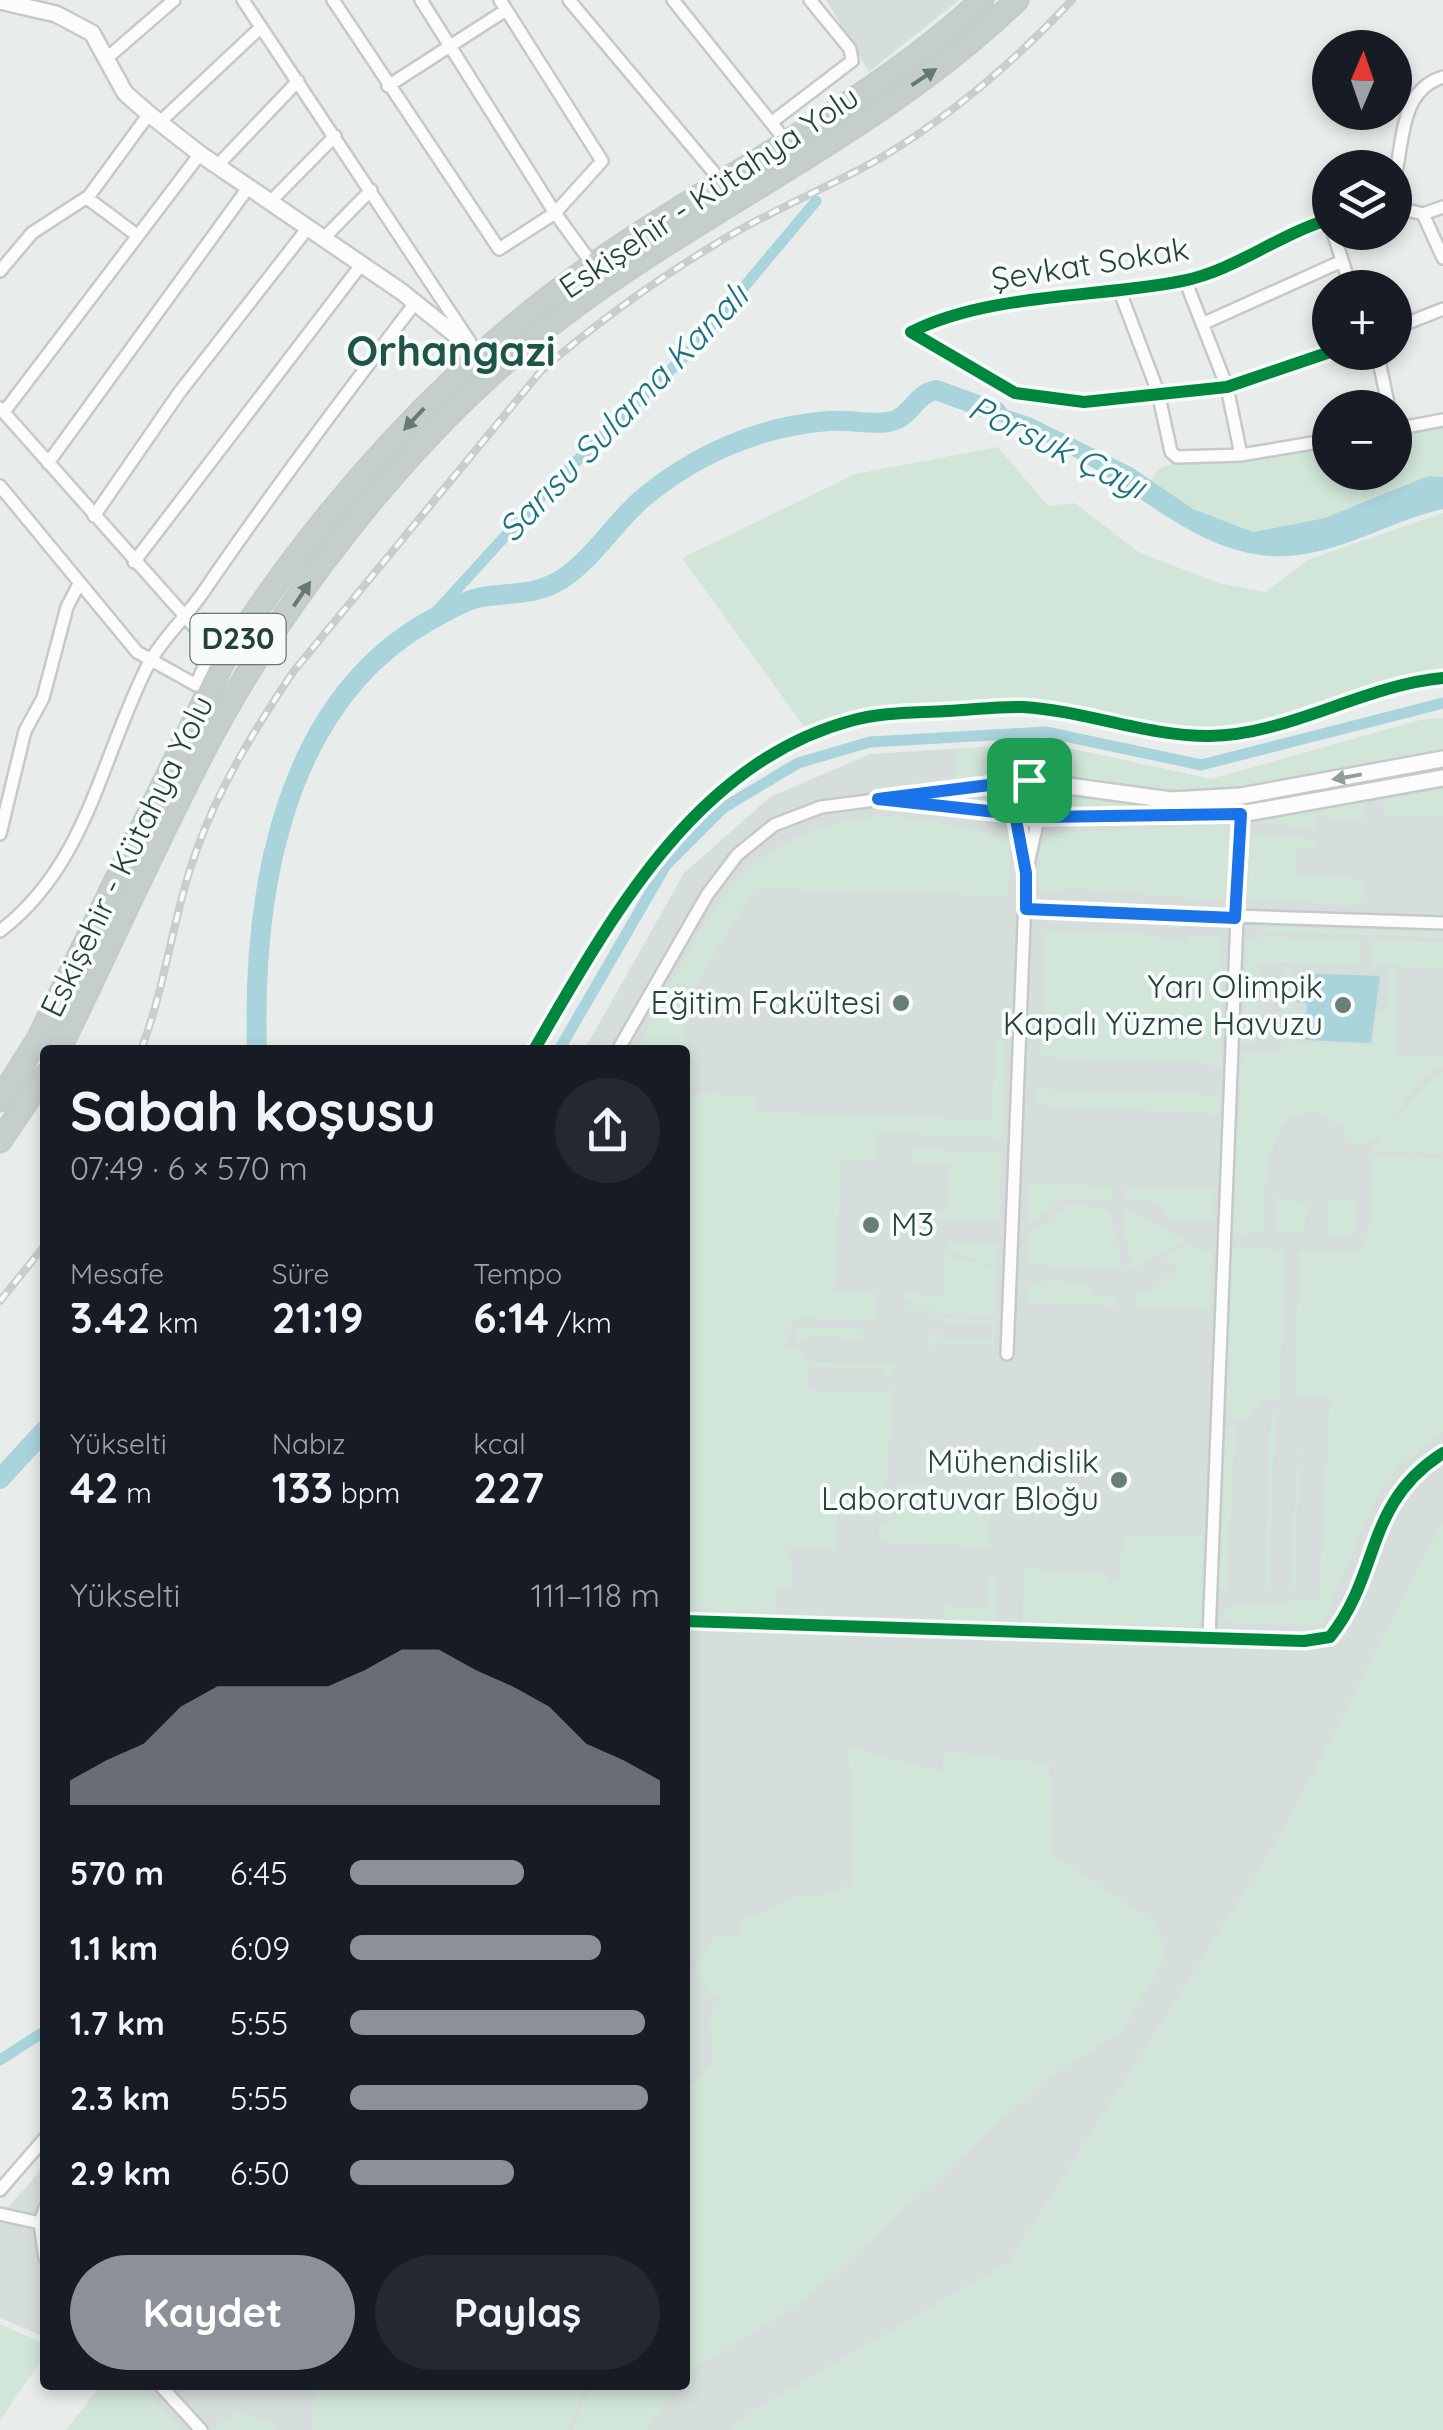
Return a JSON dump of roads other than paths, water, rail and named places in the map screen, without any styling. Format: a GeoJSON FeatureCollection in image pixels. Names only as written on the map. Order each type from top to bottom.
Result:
{"type":"FeatureCollection","features":[{"type":"Feature","properties":{"kind":"highway","name":"Eskişehir - Kütahya Yolu"},"geometry":{"type":"LineString","coordinates":[[0,1100],[38,1038],[218,653],[359,478],[478,354],[593,265],[721,181],[778,131],[840,106],[957,24],[982,0]]}},
{"type":"Feature","properties":{"kind":"highway","name":"Eskişehir - Kütahya Yolu"},"geometry":{"type":"LineString","coordinates":[[60,1045],[213,734],[316,572],[379,494],[501,366],[607,283],[969,46],[1016,0]]}},
{"type":"Feature","properties":{"kind":"highway"},"geometry":{"type":"LineString","coordinates":[[593,265],[607,283]]}},
{"type":"Feature","properties":{"kind":"highway"},"geometry":{"type":"LineString","coordinates":[[0,1141],[40,1082]]}},
{"type":"Feature","properties":{"kind":"street"},"geometry":{"type":"LineString","coordinates":[[107,58],[174,0]]}},
{"type":"Feature","properties":{"kind":"street"},"geometry":{"type":"LineString","coordinates":[[243,0],[478,354]]}},
{"type":"Feature","properties":{"kind":"street"},"geometry":{"type":"LineString","coordinates":[[333,0],[388,86],[500,249],[554,213],[602,161],[503,5],[450,46],[388,86]]}},
{"type":"Feature","properties":{"kind":"street"},"geometry":{"type":"LineString","coordinates":[[421,0],[554,213],[593,265]]}},
{"type":"Feature","properties":{"kind":"street"},"geometry":{"type":"LineString","coordinates":[[569,0],[721,181]]}},
{"type":"Feature","properties":{"kind":"street"},"geometry":{"type":"LineString","coordinates":[[673,0],[778,131],[852,62],[850,50],[810,0]]}},
{"type":"Feature","properties":{"kind":"street"},"geometry":{"type":"LineString","coordinates":[[0,1],[56,14],[92,34],[125,94],[200,154],[415,303],[478,354]]}},
{"type":"Feature","properties":{"kind":"street"},"geometry":{"type":"LineString","coordinates":[[0,272],[32,233],[87,198],[154,118],[261,27]]}},
{"type":"Feature","properties":{"kind":"street"},"geometry":{"type":"LineString","coordinates":[[1400,150],[1407,111],[1422,88],[1443,77]]}},
{"type":"Feature","properties":{"kind":"street"},"geometry":{"type":"LineString","coordinates":[[217,166],[298,81]]}},
{"type":"Feature","properties":{"kind":"street"},"geometry":{"type":"LineString","coordinates":[[268,202],[335,136]]}},
{"type":"Feature","properties":{"kind":"street"},"geometry":{"type":"LineString","coordinates":[[0,486],[137,652],[196,685],[218,653],[2,410],[200,154]]}},
{"type":"Feature","properties":{"kind":"street"},"geometry":{"type":"LineString","coordinates":[[48,463],[248,188]]}},
{"type":"Feature","properties":{"kind":"street"},"geometry":{"type":"LineString","coordinates":[[324,240],[371,190]]}},
{"type":"Feature","properties":{"kind":"street"},"geometry":{"type":"LineString","coordinates":[[87,198],[138,236]]}},
{"type":"Feature","properties":{"kind":"street"},"geometry":{"type":"LineString","coordinates":[[1412,211],[1423,214],[1443,207]]}},
{"type":"Feature","properties":{"kind":"street"},"geometry":{"type":"LineString","coordinates":[[1423,214],[1443,258]]}},
{"type":"Feature","properties":{"kind":"street","name":"Şevkat Sokak"},"geometry":{"type":"LineString","coordinates":[[1158,392],[1084,402],[1015,393],[911,332],[938,319],[1032,300],[1120,292],[1185,280],[1235,265],[1273,239],[1312,225]]}},
{"type":"Feature","properties":{"kind":"street"},"geometry":{"type":"LineString","coordinates":[[94,516],[179,394],[307,228]]}},
{"type":"Feature","properties":{"kind":"street"},"geometry":{"type":"LineString","coordinates":[[1337,250],[1343,270]]}},
{"type":"Feature","properties":{"kind":"street"},"geometry":{"type":"LineString","coordinates":[[1202,324],[1340,262]]}},
{"type":"Feature","properties":{"kind":"street"},"geometry":{"type":"LineString","coordinates":[[134,562],[361,265]]}},
{"type":"Feature","properties":{"kind":"street"},"geometry":{"type":"LineString","coordinates":[[1185,280],[1227,387],[1241,455]]}},
{"type":"Feature","properties":{"kind":"street"},"geometry":{"type":"LineString","coordinates":[[1120,292],[1158,392],[1171,452],[1191,458],[1241,455],[1312,443]]}},
{"type":"Feature","properties":{"kind":"street"},"geometry":{"type":"LineString","coordinates":[[0,931],[47,888],[95,794],[150,661],[185,620],[263,505],[415,303]]}},
{"type":"Feature","properties":{"kind":"street"},"geometry":{"type":"LineString","coordinates":[[1412,321],[1443,309]]}},
{"type":"Feature","properties":{"kind":"street"},"geometry":{"type":"LineString","coordinates":[[1158,392],[1227,387],[1312,358]]}},
{"type":"Feature","properties":{"kind":"street"},"geometry":{"type":"LineString","coordinates":[[1412,426],[1443,420]]}},
{"type":"Feature","properties":{"kind":"street"},"geometry":{"type":"LineString","coordinates":[[0,834],[26,731],[43,698],[67,607],[80,584]]}},
{"type":"Feature","properties":{"kind":"street"},"geometry":{"type":"LineString","coordinates":[[537,1045],[658,855],[723,790],[814,733],[853,720],[1018,707],[1067,711],[1157,733],[1214,736],[1312,714],[1410,682],[1443,678]]}},
{"type":"Feature","properties":{"kind":"street"},"geometry":{"type":"LineString","coordinates":[[621,1045],[707,895],[737,854],[774,825],[806,813],[878,799],[1032,782],[1171,800],[1224,797],[1443,760]]}},
{"type":"Feature","properties":{"kind":"street"},"geometry":{"type":"LineString","coordinates":[[878,799],[1040,818],[1241,814],[1443,778]]}},
{"type":"Feature","properties":{"kind":"street"},"geometry":{"type":"LineString","coordinates":[[1007,1354],[1026,909],[1026,873],[1010,795],[1032,782]]}},
{"type":"Feature","properties":{"kind":"street"},"geometry":{"type":"LineString","coordinates":[[1026,873],[1040,818],[1050,799],[1032,782]]}},
{"type":"Feature","properties":{"kind":"street"},"geometry":{"type":"LineString","coordinates":[[1209,1637],[1241,814]]}},
{"type":"Feature","properties":{"kind":"street"},"geometry":{"type":"LineString","coordinates":[[1026,909],[1443,924]]}},
{"type":"Feature","properties":{"kind":"street"},"geometry":{"type":"LineString","coordinates":[[690,1620],[1304,1641],[1330,1637],[1346,1617],[1393,1498],[1443,1453]]}},
{"type":"Feature","properties":{"kind":"street"},"geometry":{"type":"LineString","coordinates":[[0,2190],[40,2144]]}},
{"type":"Feature","properties":{"kind":"street"},"geometry":{"type":"LineString","coordinates":[[0,2214],[40,2224]]}},
{"type":"Feature","properties":{"kind":"street"},"geometry":{"type":"LineString","coordinates":[[165,2390],[201,2430]]}},
{"type":"Feature","properties":{"kind":"water","name":"Porsuk Çayı"},"geometry":{"type":"Polygon","coordinates":[[[963,401],[994,405],[1032,418],[1133,468],[1193,509],[1253,532],[1325,518],[1394,490],[1412,490],[1412,483],[1428,476],[1443,477],[1443,509],[1317,552],[1270,556],[1243,552],[1193,532],[1050,444],[962,408],[963,401]]]}},
{"type":"Feature","properties":{"kind":"water","name":"Yarı Olimpik Kapalı Yüzme Havuzu"},"geometry":{"type":"Polygon","coordinates":[[[1299,973],[1380,976],[1371,1043],[1305,1040],[1307,1003],[1297,1002],[1299,973]]]}},
{"type":"Feature","properties":{"kind":"waterway","name":"Sarısu Sulama Kanalı"},"geometry":{"type":"LineString","coordinates":[[426,623],[550,487],[692,349],[816,201]]}},
{"type":"Feature","properties":{"kind":"waterway","name":"Porsuk Çayı"},"geometry":{"type":"LineString","coordinates":[[257,1045],[261,930],[270,869],[286,809],[308,753],[339,702],[378,658],[427,622],[461,604],[482,597],[533,591],[562,579],[642,499],[683,469],[729,445],[803,424],[896,420],[922,396],[936,390],[997,412]]}},
{"type":"Feature","properties":{"kind":"waterway"},"geometry":{"type":"LineString","coordinates":[[562,1045],[666,865],[723,808],[798,763],[870,742],[1046,732],[1201,765],[1443,703]]}},
{"type":"Feature","properties":{"kind":"waterway","name":"Porsuk Çayı"},"geometry":{"type":"LineString","coordinates":[[0,1479],[40,1435]]}},
{"type":"Feature","properties":{"kind":"waterway"},"geometry":{"type":"LineString","coordinates":[[0,2060],[40,2034]]}},
{"type":"Feature","properties":{"kind":"railway"},"geometry":{"type":"LineString","coordinates":[[143,1045],[197,849],[216,802],[252,736],[293,672],[541,371],[603,320],[691,259],[884,156],[935,122],[1007,64],[1072,0]]}},
{"type":"Feature","properties":{"kind":"railway"},"geometry":{"type":"LineString","coordinates":[[0,1301],[40,1251]]}},
{"type":"Feature","properties":{"kind":"place","name":"Eğitim Fakültesi"},"geometry":{"type":"Point","coordinates":[901,1003]}},
{"type":"Feature","properties":{"kind":"place","name":"Yarı Olimpik Kapalı Yüzme Havuzu"},"geometry":{"type":"Point","coordinates":[1343,1005]}},
{"type":"Feature","properties":{"kind":"place","name":"M3"},"geometry":{"type":"Point","coordinates":[871,1225]}},
{"type":"Feature","properties":{"kind":"place","name":"Mühendislik Laboratuvar Bloğu"},"geometry":{"type":"Point","coordinates":[1119,1480]}},
{"type":"Feature","properties":{"kind":"district","name":"Orhangazi"},"geometry":{"type":"Point","coordinates":[451,351]}}]}
